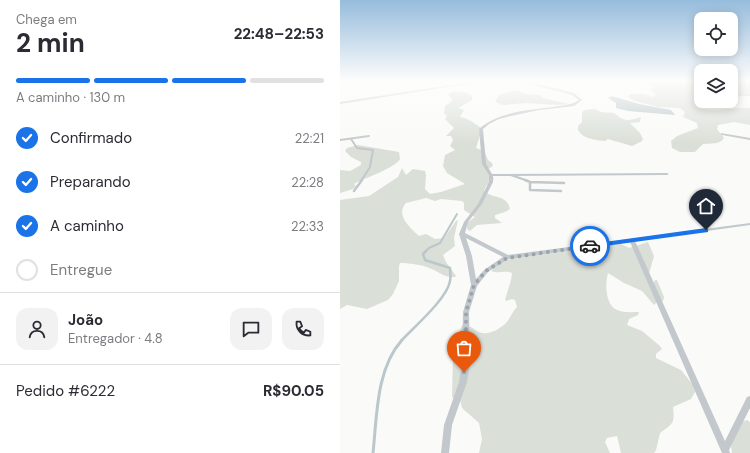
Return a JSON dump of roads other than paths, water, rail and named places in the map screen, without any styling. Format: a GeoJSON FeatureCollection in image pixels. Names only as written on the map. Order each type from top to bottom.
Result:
{"type":"FeatureCollection","features":[{"type":"Feature","properties":{"kind":"street"},"geometry":{"type":"LineString","coordinates":[[340,104],[352,101]]}},
{"type":"Feature","properties":{"kind":"street"},"geometry":{"type":"LineString","coordinates":[[474,285],[469,256],[462,234],[466,222],[480,204],[491,182],[491,175],[484,164],[480,132],[483,126],[499,118],[514,114],[574,105],[579,101]]}},
{"type":"Feature","properties":{"kind":"street"},"geometry":{"type":"LineString","coordinates":[[722,134],[750,139]]}},
{"type":"Feature","properties":{"kind":"street"},"geometry":{"type":"LineString","coordinates":[[491,175],[667,174]]}},
{"type":"Feature","properties":{"kind":"street"},"geometry":{"type":"LineString","coordinates":[[444,453],[448,425],[463,382],[466,362],[466,312],[474,285],[486,271],[507,258],[750,224]]}},
{"type":"Feature","properties":{"kind":"street"},"geometry":{"type":"LineString","coordinates":[[462,234],[507,258]]}},
{"type":"Feature","properties":{"kind":"street"},"geometry":{"type":"LineString","coordinates":[[632,240],[725,452]]}},
{"type":"Feature","properties":{"kind":"street"},"geometry":{"type":"LineString","coordinates":[[725,452],[750,400]]}},
{"type":"Feature","properties":{"kind":"lane"},"geometry":{"type":"LineString","coordinates":[[340,140],[369,136]]}},
{"type":"Feature","properties":{"kind":"lane"},"geometry":{"type":"LineString","coordinates":[[351,139],[358,148],[373,150],[371,168],[354,191]]}},
{"type":"Feature","properties":{"kind":"lane"},"geometry":{"type":"LineString","coordinates":[[510,175],[530,182],[564,183]]}},
{"type":"Feature","properties":{"kind":"lane"},"geometry":{"type":"LineString","coordinates":[[530,182],[530,190],[561,191]]}},
{"type":"Feature","properties":{"kind":"waterway"},"geometry":{"type":"LineString","coordinates":[[402,340],[437,304],[448,288],[450,281],[450,268],[425,260],[423,254],[429,248],[440,243],[457,214]]}},
{"type":"Feature","properties":{"kind":"waterway"},"geometry":{"type":"LineString","coordinates":[[373,453],[377,409],[382,379],[393,352],[402,340]]}}]}
